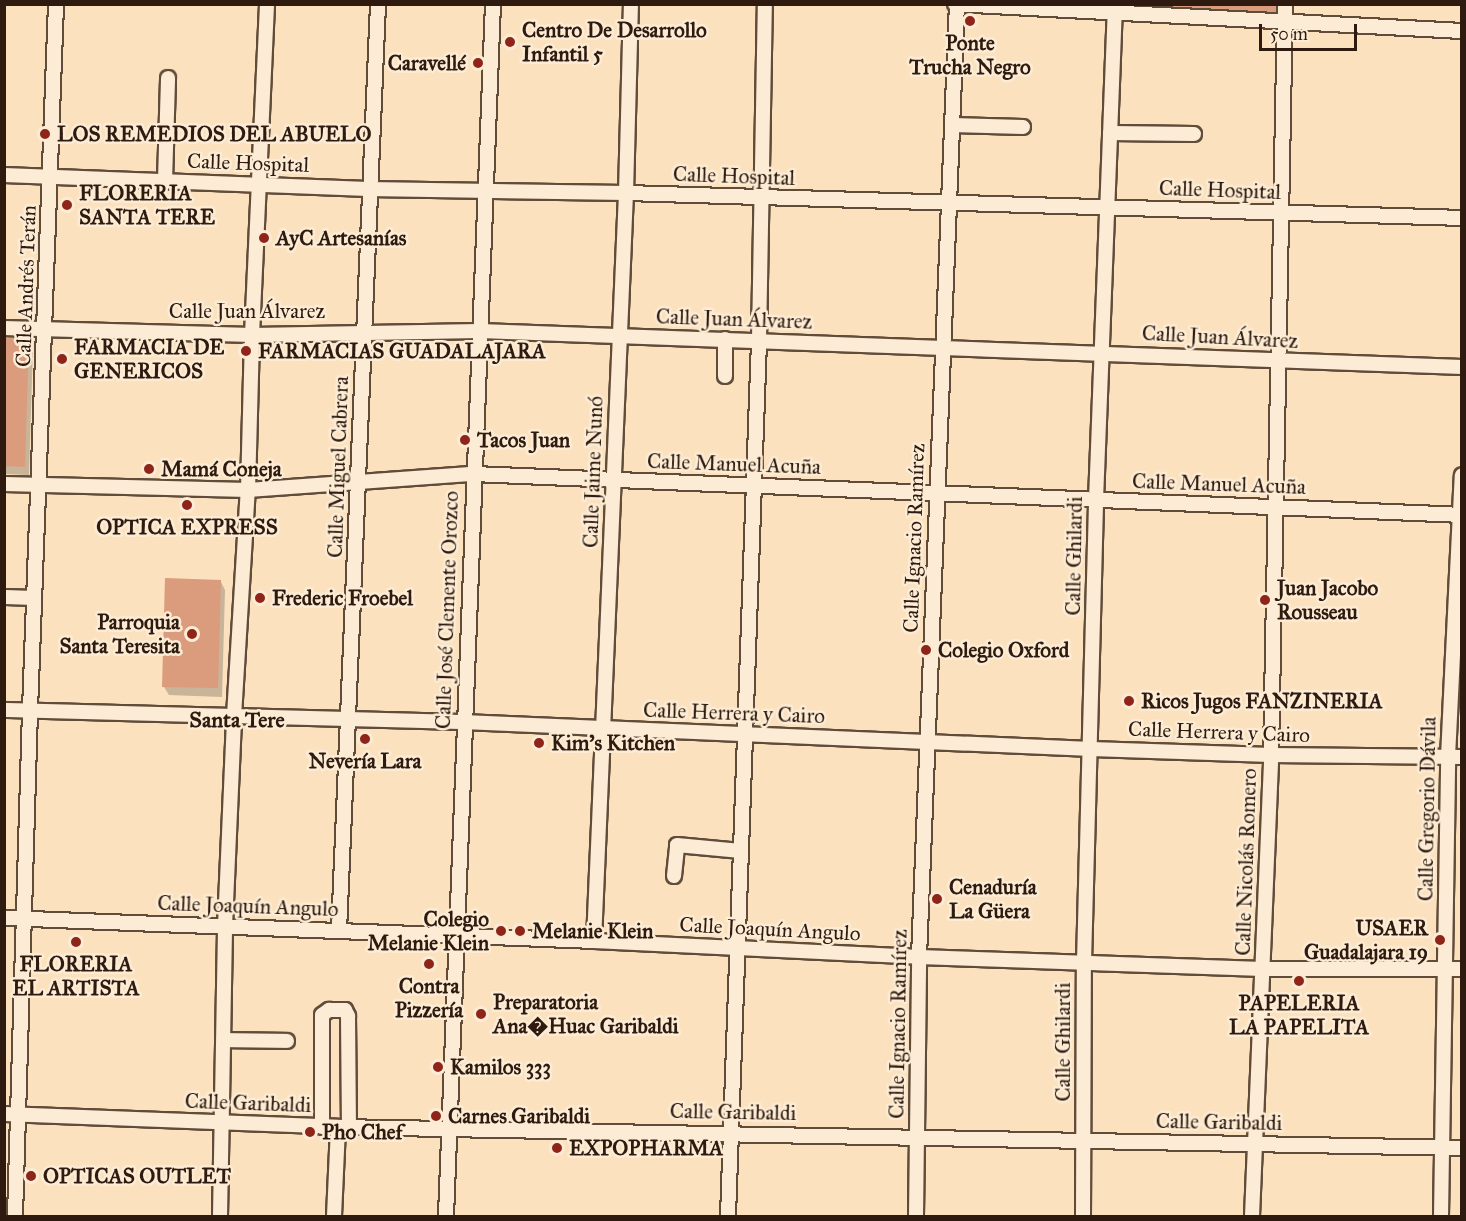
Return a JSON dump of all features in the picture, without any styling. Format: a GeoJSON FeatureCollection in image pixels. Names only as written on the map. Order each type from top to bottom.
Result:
{"type":"FeatureCollection","features":[{"type":"Feature","properties":{"kind":"street","name":"Calle Andrés Terán"},"geometry":{"type":"LineString","coordinates":[[15,1216],[10,1181],[11,1114],[22,918],[56,4]]}},
{"type":"Feature","properties":{"kind":"street"},"geometry":{"type":"LineString","coordinates":[[220,1216],[225,926],[234,716],[248,490],[252,335],[267,4]]}},
{"type":"Feature","properties":{"kind":"street","name":"Calle Miguel Cabrera"},"geometry":{"type":"LineString","coordinates":[[339,931],[347,719],[360,482],[368,189],[378,4]]}},
{"type":"Feature","properties":{"kind":"street","name":"Calle José Clemente Orozco"},"geometry":{"type":"LineString","coordinates":[[446,1216],[463,722],[493,4]]}},
{"type":"Feature","properties":{"kind":"street","name":"Calle Jaime Nunó"},"geometry":{"type":"LineString","coordinates":[[594,941],[605,729],[631,4]]}},
{"type":"Feature","properties":{"kind":"street"},"geometry":{"type":"LineString","coordinates":[[728,1216],[759,340],[765,4]]}},
{"type":"Feature","properties":{"kind":"street","name":"Calle Nicolás Romero"},"geometry":{"type":"LineString","coordinates":[[1252,1216],[1271,755],[1285,4]]}},
{"type":"Feature","properties":{"kind":"street"},"geometry":{"type":"LineString","coordinates":[[956,5],[1115,8],[1285,23],[1461,31]]}},
{"type":"Feature","properties":{"kind":"street","name":"Calle Ignacio Ramírez"},"geometry":{"type":"LineString","coordinates":[[916,1216],[919,957],[956,5]]}},
{"type":"Feature","properties":{"kind":"street","name":"Calle Ghilardi"},"geometry":{"type":"LineString","coordinates":[[1083,1216],[1084,962],[1096,500],[1115,8]]}},
{"type":"Feature","properties":{"kind":"street"},"geometry":{"type":"LineString","coordinates":[[165,181],[168,78]]}},
{"type":"Feature","properties":{"kind":"street"},"geometry":{"type":"LineString","coordinates":[[952,126],[1023,127]]}},
{"type":"Feature","properties":{"kind":"street"},"geometry":{"type":"LineString","coordinates":[[1110,133],[1194,134]]}},
{"type":"Feature","properties":{"kind":"street","name":"Calle Hospital"},"geometry":{"type":"LineString","coordinates":[[4,175],[368,189],[626,193],[1461,218]]}},
{"type":"Feature","properties":{"kind":"street","name":"Calle Juan Álvarez"},"geometry":{"type":"LineString","coordinates":[[4,328],[252,335],[364,331],[480,331],[1461,367]]}},
{"type":"Feature","properties":{"kind":"street"},"geometry":{"type":"LineString","coordinates":[[725,339],[725,376]]}},
{"type":"Feature","properties":{"kind":"street","name":"Calle Manuel Acuña"},"geometry":{"type":"LineString","coordinates":[[4,484],[248,490],[473,474],[1460,515]]}},
{"type":"Feature","properties":{"kind":"street","name":"Calle Gregorio Dávila"},"geometry":{"type":"LineString","coordinates":[[1441,1216],[1447,838],[1454,757],[1461,475]]}},
{"type":"Feature","properties":{"kind":"street"},"geometry":{"type":"LineString","coordinates":[[4,597],[34,598]]}},
{"type":"Feature","properties":{"kind":"street","name":"Calle Herrera y Cairo"},"geometry":{"type":"LineString","coordinates":[[4,710],[463,722],[1090,750],[1454,757]]}},
{"type":"Feature","properties":{"kind":"street"},"geometry":{"type":"LineString","coordinates":[[1447,838],[1461,844]]}},
{"type":"Feature","properties":{"kind":"street"},"geometry":{"type":"LineString","coordinates":[[674,876],[677,845],[741,850]]}},
{"type":"Feature","properties":{"kind":"street","name":"Calle Joaquín Angulo"},"geometry":{"type":"LineString","coordinates":[[4,918],[594,941],[919,957],[1263,969],[1461,969]]}},
{"type":"Feature","properties":{"kind":"street"},"geometry":{"type":"LineString","coordinates":[[322,1127],[322,1015],[326,1010],[342,1010],[348,1016],[343,1127],[334,1216]]}},
{"type":"Feature","properties":{"kind":"street"},"geometry":{"type":"LineString","coordinates":[[224,1040],[287,1041]]}},
{"type":"Feature","properties":{"kind":"street","name":"Calle Garibaldi"},"geometry":{"type":"LineString","coordinates":[[11,1114],[322,1127],[1461,1148]]}},
{"type":"Feature","properties":{"kind":"building"},"geometry":{"type":"Polygon","coordinates":[[[1138,4],[1283,4],[1282,13],[1140,8],[1138,4]]]}},
{"type":"Feature","properties":{"kind":"building"},"geometry":{"type":"Polygon","coordinates":[[[4,337],[29,337],[25,467],[4,466],[4,337]]]}},
{"type":"Feature","properties":{"kind":"building","name":"Parroquia Santa Teresita"},"geometry":{"type":"Polygon","coordinates":[[[165,578],[221,580],[218,688],[162,687],[165,578]]]}},
{"type":"Feature","properties":{"kind":"place","name":"Ponte Trucha Negro"},"geometry":{"type":"Point","coordinates":[970,21]}},
{"type":"Feature","properties":{"kind":"place","name":"Centro De Desarrollo Infantil 5"},"geometry":{"type":"Point","coordinates":[510,42]}},
{"type":"Feature","properties":{"kind":"place","name":"Caravellé"},"geometry":{"type":"Point","coordinates":[478,63]}},
{"type":"Feature","properties":{"kind":"place","name":"LOS REMEDIOS DEL ABUELO"},"geometry":{"type":"Point","coordinates":[45,134]}},
{"type":"Feature","properties":{"kind":"place","name":"FLORERIA SANTA TERE"},"geometry":{"type":"Point","coordinates":[67,205]}},
{"type":"Feature","properties":{"kind":"place","name":"AyC Artesanías"},"geometry":{"type":"Point","coordinates":[264,238]}},
{"type":"Feature","properties":{"kind":"place","name":"FARMACIAS GUADALAJARA"},"geometry":{"type":"Point","coordinates":[246,351]}},
{"type":"Feature","properties":{"kind":"place","name":"FARMACIA DE GENERICOS"},"geometry":{"type":"Point","coordinates":[62,359]}},
{"type":"Feature","properties":{"kind":"place","name":"Tacos Juan"},"geometry":{"type":"Point","coordinates":[465,440]}},
{"type":"Feature","properties":{"kind":"place","name":"Mamá Coneja"},"geometry":{"type":"Point","coordinates":[149,469]}},
{"type":"Feature","properties":{"kind":"place","name":"OPTICA EXPRESS"},"geometry":{"type":"Point","coordinates":[187,505]}},
{"type":"Feature","properties":{"kind":"place","name":"Frederic Froebel"},"geometry":{"type":"Point","coordinates":[260,598]}},
{"type":"Feature","properties":{"kind":"place","name":"Juan Jacobo Rousseau"},"geometry":{"type":"Point","coordinates":[1265,600]}},
{"type":"Feature","properties":{"kind":"place","name":"Parroquia Santa Teresita"},"geometry":{"type":"Point","coordinates":[192,634]}},
{"type":"Feature","properties":{"kind":"place","name":"Colegio Oxford"},"geometry":{"type":"Point","coordinates":[926,650]}},
{"type":"Feature","properties":{"kind":"place","name":"Ricos Jugos FANZINERIA"},"geometry":{"type":"Point","coordinates":[1129,701]}},
{"type":"Feature","properties":{"kind":"place","name":"Nevería Lara"},"geometry":{"type":"Point","coordinates":[365,739]}},
{"type":"Feature","properties":{"kind":"place","name":"Kim's Kitchen"},"geometry":{"type":"Point","coordinates":[539,743]}},
{"type":"Feature","properties":{"kind":"place","name":"Cenaduría La Güera"},"geometry":{"type":"Point","coordinates":[937,899]}},
{"type":"Feature","properties":{"kind":"place","name":"Colegio Melanie Klein"},"geometry":{"type":"Point","coordinates":[501,931]}},
{"type":"Feature","properties":{"kind":"place","name":"Melanie Klein"},"geometry":{"type":"Point","coordinates":[520,931]}},
{"type":"Feature","properties":{"kind":"place","name":"USAER Guadalajara 19"},"geometry":{"type":"Point","coordinates":[1440,940]}},
{"type":"Feature","properties":{"kind":"place","name":"FLORERIA EL ARTISTA"},"geometry":{"type":"Point","coordinates":[76,942]}},
{"type":"Feature","properties":{"kind":"place","name":"Contra Pizzería"},"geometry":{"type":"Point","coordinates":[429,964]}},
{"type":"Feature","properties":{"kind":"place","name":"PAPELERIA LA PAPELITA"},"geometry":{"type":"Point","coordinates":[1299,981]}},
{"type":"Feature","properties":{"kind":"place","name":"Preparatoria Ana�Huac Garibaldi"},"geometry":{"type":"Point","coordinates":[481,1014]}},
{"type":"Feature","properties":{"kind":"place","name":"Kamilos 333"},"geometry":{"type":"Point","coordinates":[438,1067]}},
{"type":"Feature","properties":{"kind":"place","name":"Carnes Garibaldi"},"geometry":{"type":"Point","coordinates":[436,1116]}},
{"type":"Feature","properties":{"kind":"place","name":"Pho Chef"},"geometry":{"type":"Point","coordinates":[310,1132]}},
{"type":"Feature","properties":{"kind":"place","name":"EXPOPHARMA"},"geometry":{"type":"Point","coordinates":[557,1148]}},
{"type":"Feature","properties":{"kind":"place","name":"OPTICAS OUTLET"},"geometry":{"type":"Point","coordinates":[31,1176]}},
{"type":"Feature","properties":{"kind":"district","name":"Santa Tere"},"geometry":{"type":"Point","coordinates":[237,720]}}]}
